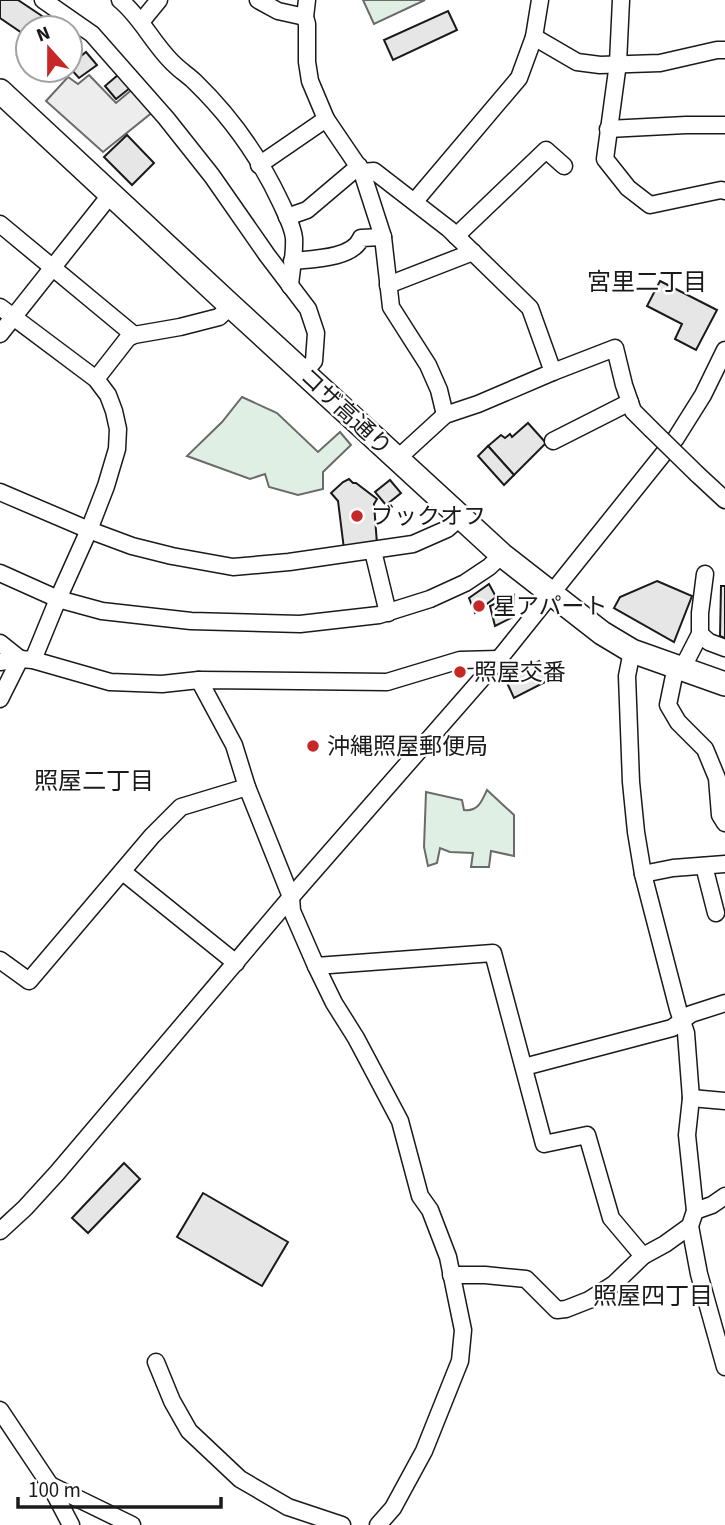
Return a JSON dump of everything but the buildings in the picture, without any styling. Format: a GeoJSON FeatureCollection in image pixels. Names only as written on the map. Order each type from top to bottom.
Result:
{"type":"FeatureCollection","features":[{"type":"Feature","properties":{"kind":"highway","name":"コザ高通り"},"geometry":{"type":"LineString","coordinates":[[0,91],[502,555],[602,633],[632,651],[725,684]]}},
{"type":"Feature","properties":{"kind":"street"},"geometry":{"type":"LineString","coordinates":[[43,0],[92,34],[166,118],[212,176],[308,309],[316,333],[314,361],[304,373]]}},
{"type":"Feature","properties":{"kind":"street"},"geometry":{"type":"LineString","coordinates":[[120,0],[141,22],[173,64],[194,80],[212,100],[247,142],[268,176],[294,237],[290,286]]}},
{"type":"Feature","properties":{"kind":"street"},"geometry":{"type":"LineString","coordinates":[[141,22],[159,0]]}},
{"type":"Feature","properties":{"kind":"street"},"geometry":{"type":"LineString","coordinates":[[258,0],[278,11],[305,17]]}},
{"type":"Feature","properties":{"kind":"street"},"geometry":{"type":"LineString","coordinates":[[307,0],[305,17],[310,81],[326,119],[361,169],[383,237],[391,307],[428,365],[439,390],[445,415]]}},
{"type":"Feature","properties":{"kind":"street"},"geometry":{"type":"LineString","coordinates":[[415,201],[519,78],[534,37],[540,0]]}},
{"type":"Feature","properties":{"kind":"street"},"geometry":{"type":"LineString","coordinates":[[621,0],[618,63],[605,159],[628,188],[650,205],[725,191]]}},
{"type":"Feature","properties":{"kind":"street"},"geometry":{"type":"LineString","coordinates":[[534,37],[577,61],[600,65],[660,63],[725,50]]}},
{"type":"Feature","properties":{"kind":"street"},"geometry":{"type":"LineString","coordinates":[[260,165],[326,119]]}},
{"type":"Feature","properties":{"kind":"street"},"geometry":{"type":"LineString","coordinates":[[608,129],[725,125]]}},
{"type":"Feature","properties":{"kind":"street"},"geometry":{"type":"LineString","coordinates":[[456,236],[546,150],[564,166]]}},
{"type":"Feature","properties":{"kind":"street"},"geometry":{"type":"LineString","coordinates":[[287,217],[307,210],[361,169],[374,171],[456,236],[530,308],[553,372]]}},
{"type":"Feature","properties":{"kind":"street"},"geometry":{"type":"LineString","coordinates":[[0,334],[6,312],[52,267],[111,194]]}},
{"type":"Feature","properties":{"kind":"street"},"geometry":{"type":"LineString","coordinates":[[0,224],[134,335]]}},
{"type":"Feature","properties":{"kind":"street"},"geometry":{"type":"LineString","coordinates":[[292,261],[343,254],[359,244],[361,238],[383,237]]}},
{"type":"Feature","properties":{"kind":"street"},"geometry":{"type":"LineString","coordinates":[[388,285],[473,252]]}},
{"type":"Feature","properties":{"kind":"street"},"geometry":{"type":"LineString","coordinates":[[98,381],[128,338],[219,317],[230,306]]}},
{"type":"Feature","properties":{"kind":"street"},"geometry":{"type":"LineString","coordinates":[[0,699],[26,659],[58,599],[89,530],[117,449],[118,429],[108,395],[98,381],[6,312]]}},
{"type":"Feature","properties":{"kind":"street"},"geometry":{"type":"LineString","coordinates":[[397,459],[445,415],[615,348],[633,411],[725,500]]}},
{"type":"Feature","properties":{"kind":"street"},"geometry":{"type":"LineString","coordinates":[[0,1231],[57,1173],[291,897],[499,659],[676,438],[703,395],[725,352]]}},
{"type":"Feature","properties":{"kind":"street"},"geometry":{"type":"LineString","coordinates":[[553,441],[630,402]]}},
{"type":"Feature","properties":{"kind":"street"},"geometry":{"type":"LineString","coordinates":[[0,492],[132,547],[233,567],[289,562],[413,544],[447,529],[461,517]]}},
{"type":"Feature","properties":{"kind":"street"},"geometry":{"type":"LineString","coordinates":[[373,551],[387,613]]}},
{"type":"Feature","properties":{"kind":"street"},"geometry":{"type":"LineString","coordinates":[[0,573],[58,599],[102,611],[191,621],[300,624],[387,613],[430,599],[465,583],[502,555]]}},
{"type":"Feature","properties":{"kind":"street"},"geometry":{"type":"LineString","coordinates":[[705,574],[700,634],[679,668],[668,705],[678,722],[705,749],[717,778],[720,815],[725,823]]}},
{"type":"Feature","properties":{"kind":"street"},"geometry":{"type":"LineString","coordinates":[[700,634],[709,642],[725,648]]}},
{"type":"Feature","properties":{"kind":"street"},"geometry":{"type":"LineString","coordinates":[[0,643],[26,659],[110,682],[162,684],[199,680],[387,682],[460,660],[499,659]]}},
{"type":"Feature","properties":{"kind":"street"},"geometry":{"type":"LineString","coordinates":[[632,651],[627,676],[631,782],[636,832],[643,873],[686,1033],[691,1098],[687,1135],[692,1218],[699,1274],[725,1367]]}},
{"type":"Feature","properties":{"kind":"street"},"geometry":{"type":"LineString","coordinates":[[0,662],[26,659]]}},
{"type":"Feature","properties":{"kind":"street"},"geometry":{"type":"LineString","coordinates":[[199,680],[234,745],[247,787],[291,897],[292,911],[316,966],[400,1122],[420,1196],[430,1210],[452,1275],[463,1330],[460,1361],[424,1451],[393,1508],[379,1525]]}},
{"type":"Feature","properties":{"kind":"street"},"geometry":{"type":"LineString","coordinates":[[0,960],[29,981],[152,836],[181,807],[247,787]]}},
{"type":"Feature","properties":{"kind":"street"},"geometry":{"type":"LineString","coordinates":[[643,873],[725,864]]}},
{"type":"Feature","properties":{"kind":"street"},"geometry":{"type":"LineString","coordinates":[[704,866],[716,913]]}},
{"type":"Feature","properties":{"kind":"street"},"geometry":{"type":"LineString","coordinates":[[123,872],[236,962]]}},
{"type":"Feature","properties":{"kind":"street"},"geometry":{"type":"LineString","coordinates":[[316,966],[492,953],[544,1144],[587,1135],[611,1218],[643,1256]]}},
{"type":"Feature","properties":{"kind":"street"},"geometry":{"type":"LineString","coordinates":[[524,1067],[672,1028],[691,1014],[725,1003]]}},
{"type":"Feature","properties":{"kind":"street"},"geometry":{"type":"LineString","coordinates":[[691,1098],[725,1101]]}},
{"type":"Feature","properties":{"kind":"street"},"geometry":{"type":"LineString","coordinates":[[452,1275],[526,1279],[556,1310],[566,1309],[589,1300],[614,1284],[643,1256],[665,1244],[692,1218],[725,1196]]}},
{"type":"Feature","properties":{"kind":"street"},"geometry":{"type":"LineString","coordinates":[[156,1362],[172,1401],[189,1431],[209,1452],[240,1479],[288,1507],[342,1525]]}},
{"type":"Feature","properties":{"kind":"street"},"geometry":{"type":"LineString","coordinates":[[0,1410],[50,1485],[71,1525]]}},
{"type":"Feature","properties":{"kind":"street"},"geometry":{"type":"LineString","coordinates":[[50,1485],[132,1525]]}},
{"type":"Feature","properties":{"kind":"green space"},"geometry":{"type":"Polygon","coordinates":[[[363,0],[425,0],[374,24],[363,0]]]}},
{"type":"Feature","properties":{"kind":"green space"},"geometry":{"type":"Polygon","coordinates":[[[242,397],[277,413],[318,452],[340,432],[351,445],[323,472],[323,489],[298,495],[269,487],[265,474],[250,479],[187,456],[222,422],[242,397]]]}},
{"type":"Feature","properties":{"kind":"green space"},"geometry":{"type":"Polygon","coordinates":[[[487,790],[514,815],[514,856],[491,851],[489,867],[471,867],[473,853],[450,852],[440,848],[437,863],[428,866],[424,847],[426,792],[462,800],[464,810],[469,810],[479,805],[487,790]]]}},
{"type":"Feature","properties":{"kind":"shaded area"},"geometry":{"type":"Polygon","coordinates":[[[89,75],[116,103],[134,88],[154,111],[103,152],[46,101],[62,84],[84,84],[84,79],[89,75]]]}},
{"type":"Feature","properties":{"kind":"place","name":"ブックオフ"},"geometry":{"type":"Point","coordinates":[357,516]}},
{"type":"Feature","properties":{"kind":"place","name":"星アパート"},"geometry":{"type":"Point","coordinates":[479,606]}},
{"type":"Feature","properties":{"kind":"place","name":"照屋交番"},"geometry":{"type":"Point","coordinates":[460,672]}},
{"type":"Feature","properties":{"kind":"place","name":"沖縄照屋郵便局"},"geometry":{"type":"Point","coordinates":[313,746]}},
{"type":"Feature","properties":{"kind":"district","name":"宮里二丁目"},"geometry":{"type":"Point","coordinates":[647,282]}},
{"type":"Feature","properties":{"kind":"district","name":"照屋二丁目"},"geometry":{"type":"Point","coordinates":[94,781]}},
{"type":"Feature","properties":{"kind":"district","name":"照屋四丁目"},"geometry":{"type":"Point","coordinates":[653,1296]}}]}
